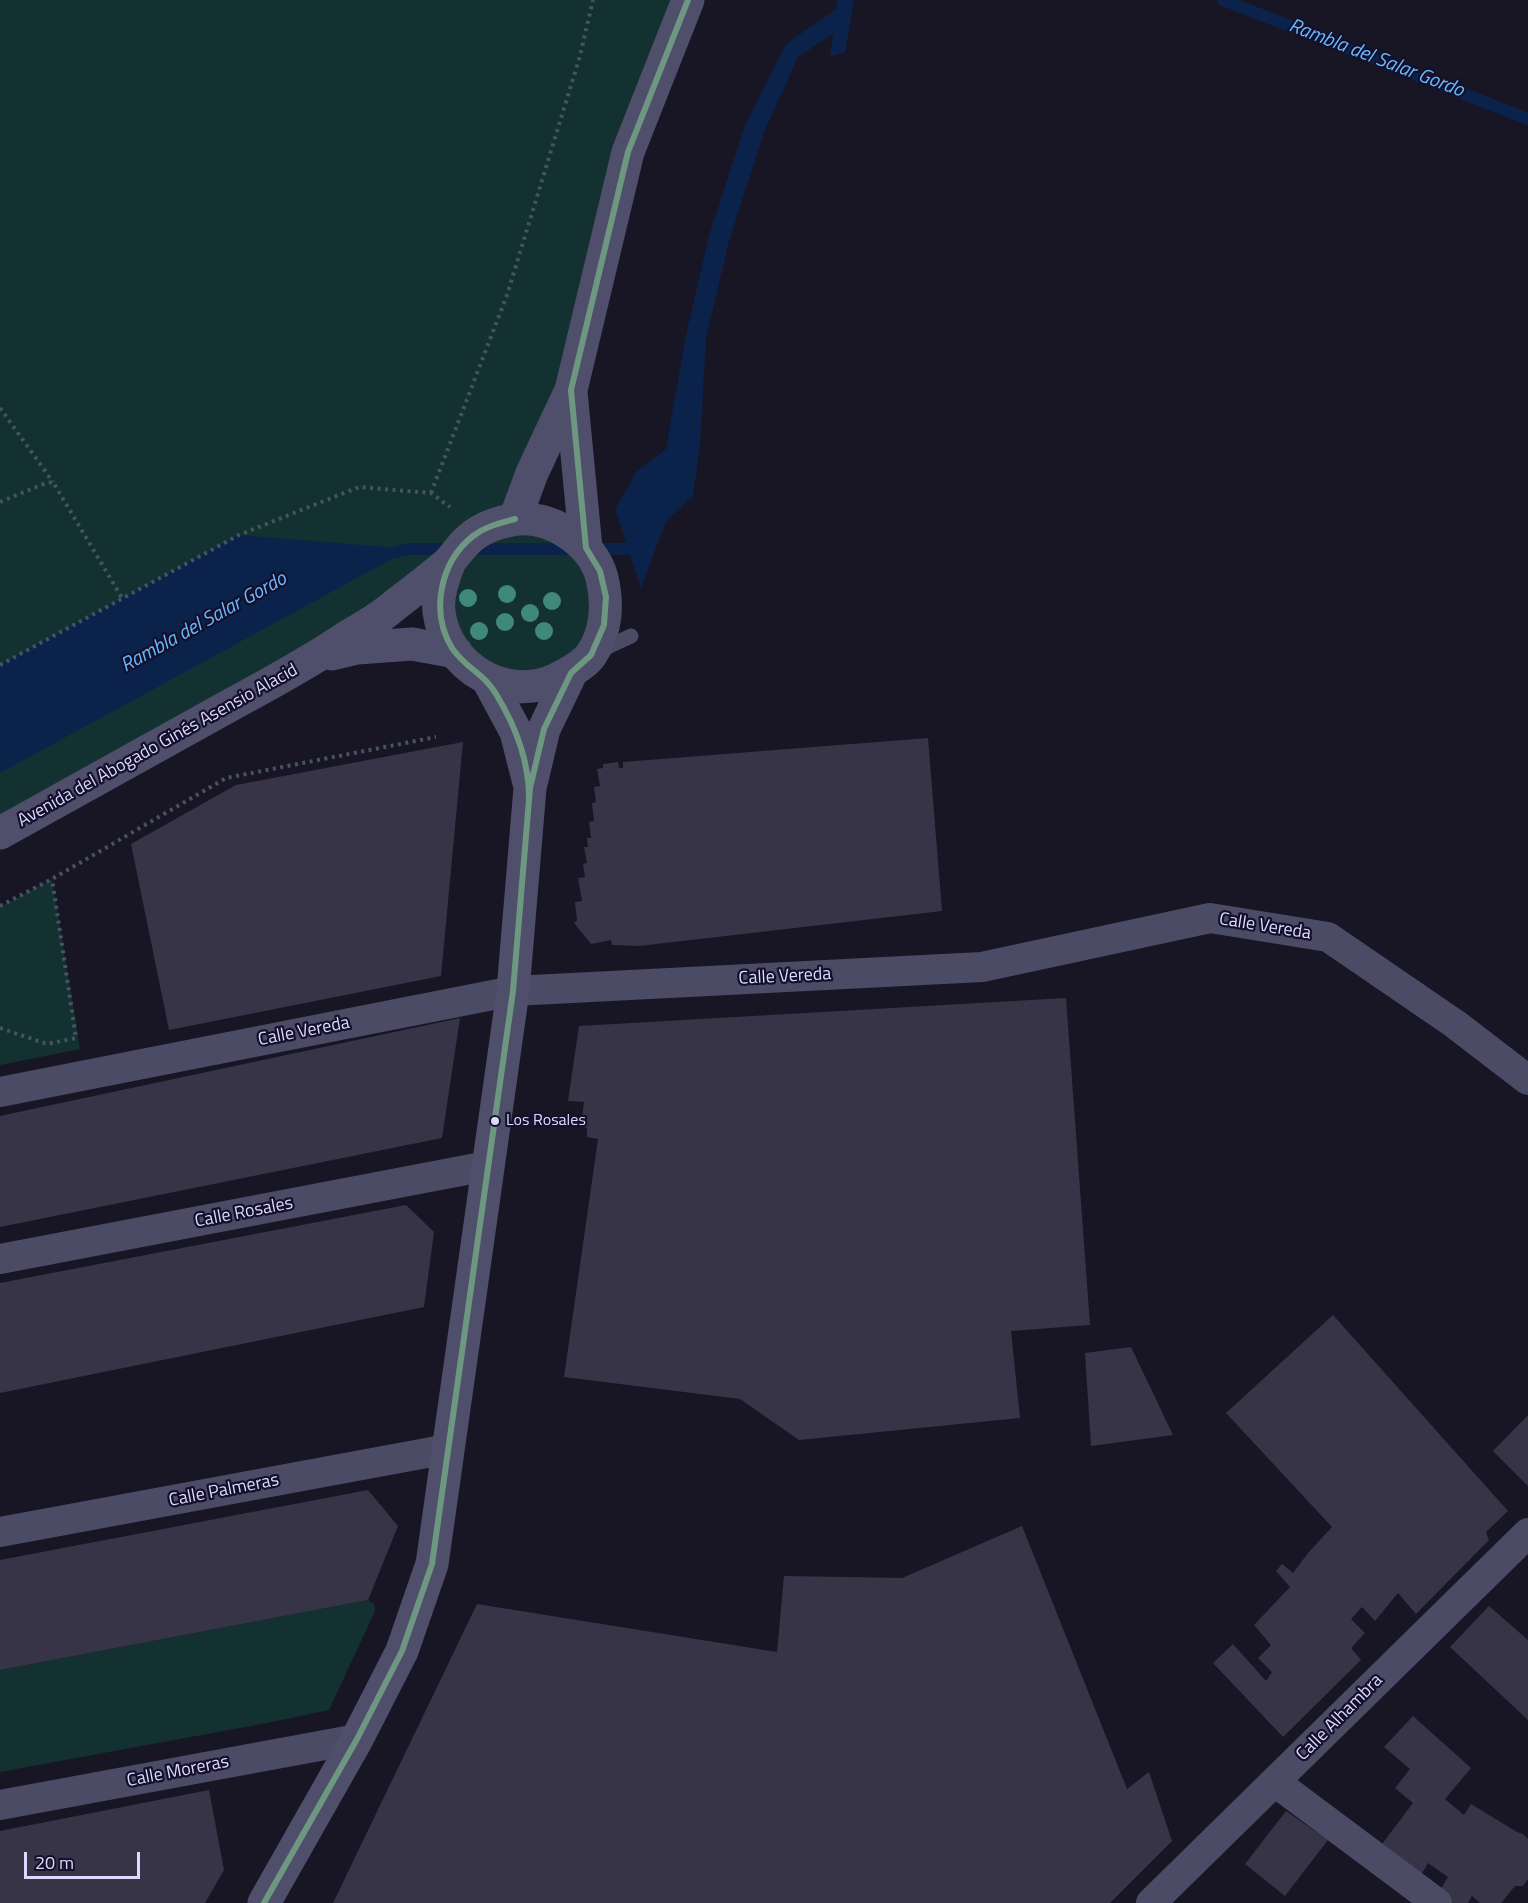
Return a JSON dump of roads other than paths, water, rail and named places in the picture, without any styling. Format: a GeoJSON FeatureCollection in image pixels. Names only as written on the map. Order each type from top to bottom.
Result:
{"type":"FeatureCollection","features":[{"type":"Feature","properties":{"kind":"main road"},"geometry":{"type":"LineString","coordinates":[[515,519],[532,473],[571,390],[628,152],[688,0]]}},
{"type":"Feature","properties":{"kind":"main road"},"geometry":{"type":"LineString","coordinates":[[571,390],[586,548]]}},
{"type":"Feature","properties":{"kind":"main road"},"geometry":{"type":"LineString","coordinates":[[264,1903],[357,1738],[402,1651],[432,1564],[513,991],[530,788],[544,729],[604,625],[606,597],[600,571],[586,548],[566,531],[541,521],[515,519],[489,526],[467,541],[450,561],[386,612],[315,658]]}},
{"type":"Feature","properties":{"kind":"main road"},"geometry":{"type":"LineString","coordinates":[[450,561],[441,586],[439,612],[448,640],[464,663],[488,680],[516,687],[545,685],[581,664]]}},
{"type":"Feature","properties":{"kind":"main road"},"geometry":{"type":"LineString","coordinates":[[315,658],[357,648],[412,644],[456,652]]}},
{"type":"Feature","properties":{"kind":"main road","name":"Avenida del Abogado Ginés Asensio Alacid"},"geometry":{"type":"LineString","coordinates":[[0,833],[315,658]]}},
{"type":"Feature","properties":{"kind":"main road"},"geometry":{"type":"LineString","coordinates":[[488,680],[516,732],[530,788]]}},
{"type":"Feature","properties":{"kind":"street","name":"Calle Vereda"},"geometry":{"type":"LineString","coordinates":[[0,1092],[513,991],[982,967],[1210,918],[1328,937],[1455,1024],[1528,1080]]}},
{"type":"Feature","properties":{"kind":"street","name":"Calle Rosales"},"geometry":{"type":"LineString","coordinates":[[0,1259],[487,1166]]}},
{"type":"Feature","properties":{"kind":"street","name":"Calle Palmeras"},"geometry":{"type":"LineString","coordinates":[[0,1532],[448,1449]]}},
{"type":"Feature","properties":{"kind":"street","name":"Calle Alhambra"},"geometry":{"type":"LineString","coordinates":[[1151,1903],[1528,1533]]}},
{"type":"Feature","properties":{"kind":"street","name":"Calle Moreras"},"geometry":{"type":"LineString","coordinates":[[0,1805],[357,1738]]}},
{"type":"Feature","properties":{"kind":"street"},"geometry":{"type":"LineString","coordinates":[[1275,1782],[1437,1903]]}},
{"type":"Feature","properties":{"kind":"lane"},"geometry":{"type":"LineString","coordinates":[[581,664],[631,636]]}},
{"type":"Feature","properties":{"kind":"water"},"geometry":{"type":"Polygon","coordinates":[[[838,0],[854,0],[845,52],[830,57],[833,34],[798,57],[764,132],[729,241],[706,338],[700,445],[693,496],[666,521],[641,588],[615,509],[637,471],[666,449],[686,335],[709,236],[745,125],[786,44],[836,9],[838,0]]]}},
{"type":"Feature","properties":{"kind":"water"},"geometry":{"type":"Polygon","coordinates":[[[239,535],[410,549],[0,773],[0,665],[239,535]]]}},
{"type":"Feature","properties":{"kind":"waterway","name":"Rambla del Salar Gordo"},"geometry":{"type":"LineString","coordinates":[[1223,0],[1528,119]]}},
{"type":"Feature","properties":{"kind":"waterway","name":"Rambla del Salar Gordo"},"geometry":{"type":"LineString","coordinates":[[396,552],[410,549],[628,549],[635,537]]}},
{"type":"Feature","properties":{"kind":"place","name":"Los Rosales"},"geometry":{"type":"Point","coordinates":[495,1121]}}]}
